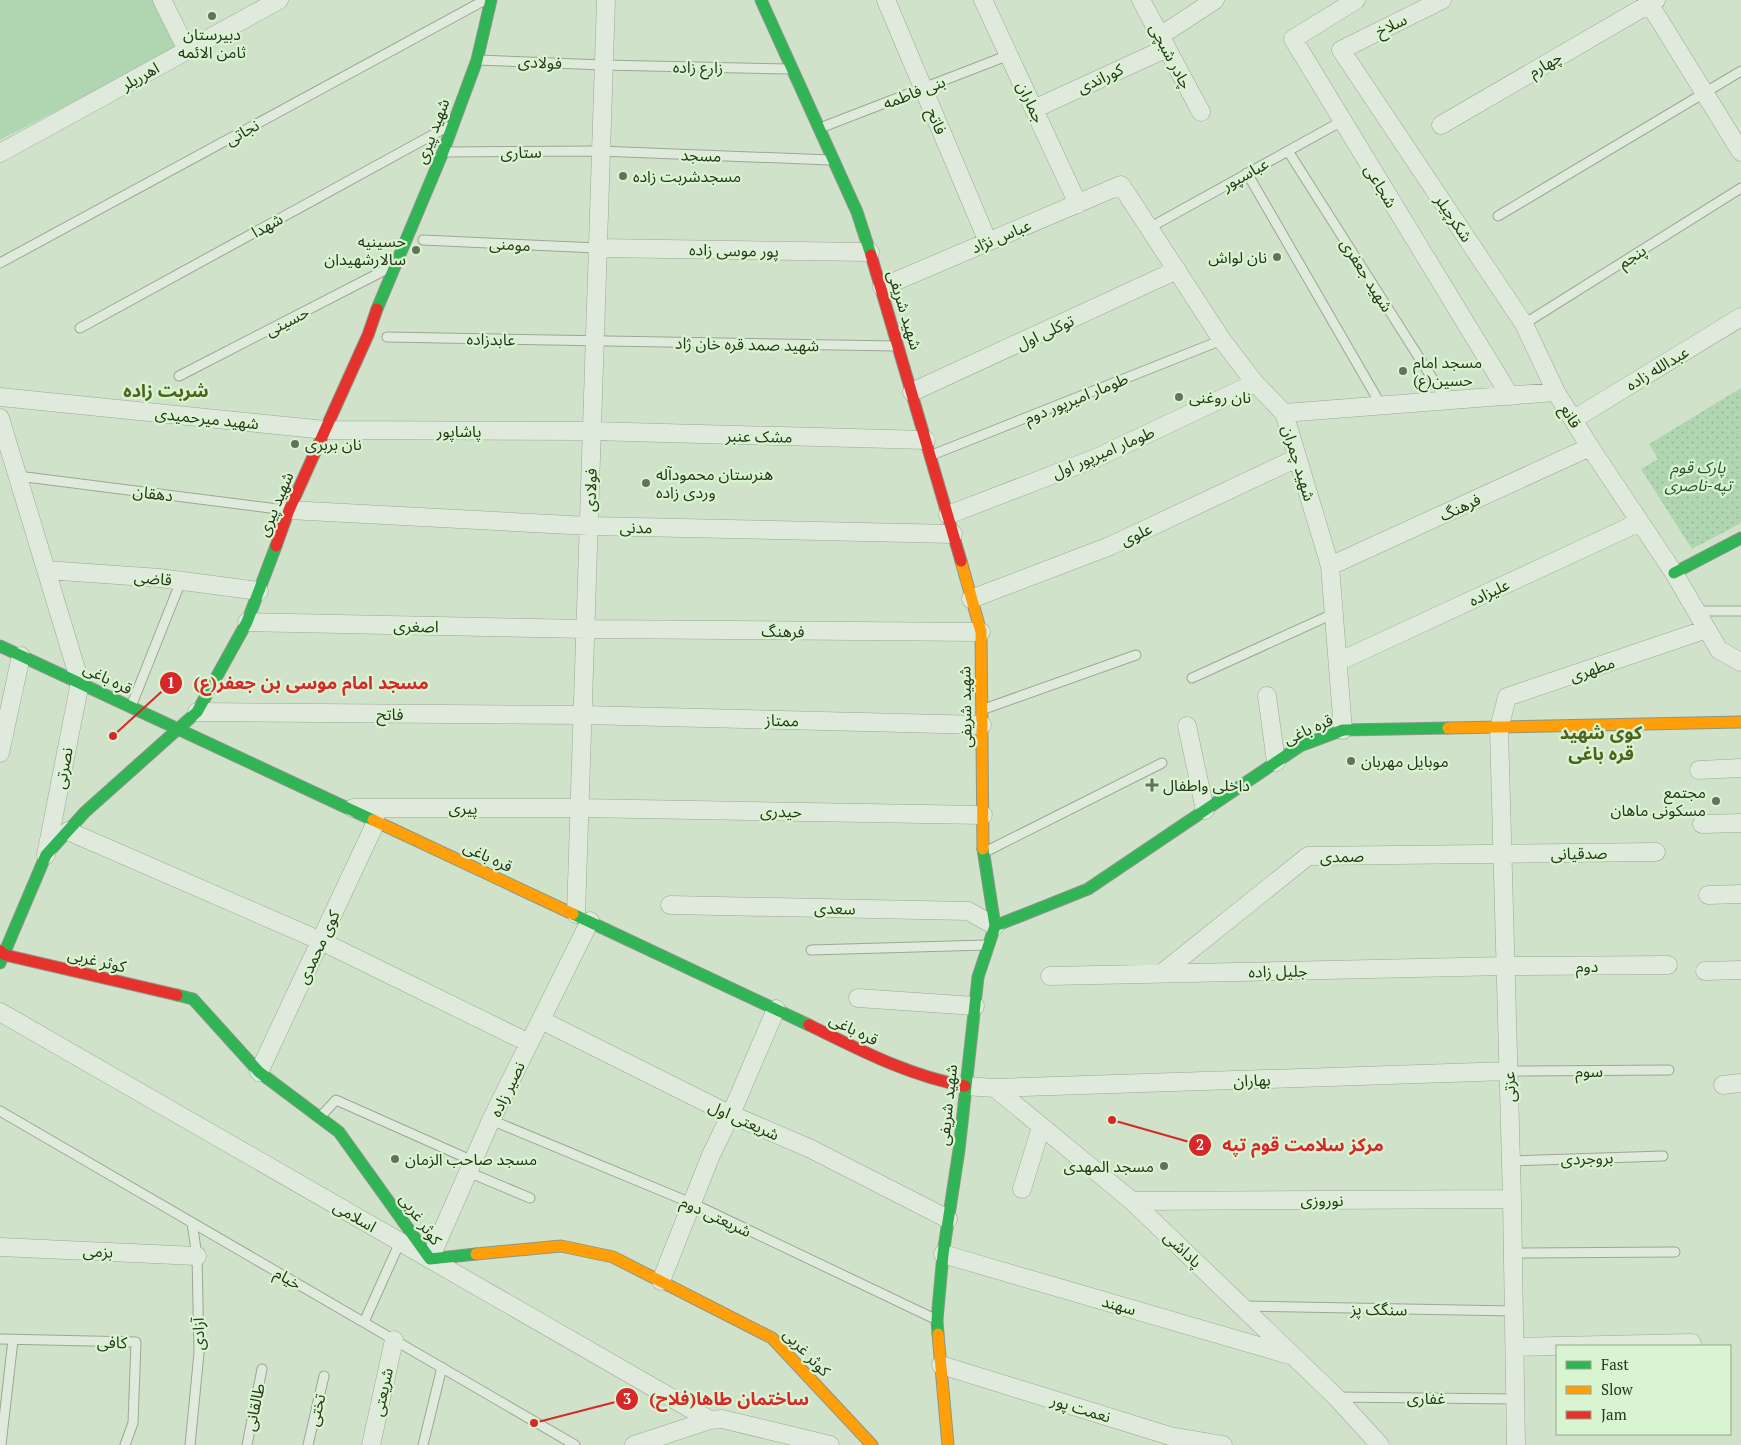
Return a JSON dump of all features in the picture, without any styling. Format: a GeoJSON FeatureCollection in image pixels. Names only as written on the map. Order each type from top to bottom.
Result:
{"type":"FeatureCollection","features":[{"type":"Feature","properties":{"kind":"street"},"geometry":{"type":"LineString","coordinates":[[162,0],[187,50]]}},
{"type":"Feature","properties":{"kind":"street","name":"اهرریلر"},"geometry":{"type":"LineString","coordinates":[[0,153],[279,0]]}},
{"type":"Feature","properties":{"kind":"street","name":"شهید پیری"},"geometry":{"type":"LineString","coordinates":[[2,957],[46,855],[85,812],[197,712],[247,622],[289,510],[368,335],[394,266],[443,152],[477,60],[491,0]]}},
{"type":"Feature","properties":{"kind":"street","name":"فولادی"},"geometry":{"type":"LineString","coordinates":[[583,917],[580,808],[598,248],[599,151],[606,0]]}},
{"type":"Feature","properties":{"kind":"street","name":"شهید شریفى"},"geometry":{"type":"LineString","coordinates":[[761,0],[856,212],[870,252],[981,632],[983,853],[995,926],[978,977],[959,1150],[943,1254],[937,1320],[948,1445]]}},
{"type":"Feature","properties":{"kind":"street","name":"فاتح"},"geometry":{"type":"LineString","coordinates":[[886,0],[988,242]]}},
{"type":"Feature","properties":{"kind":"street","name":"جماران"},"geometry":{"type":"LineString","coordinates":[[983,0],[1078,204]]}},
{"type":"Feature","properties":{"kind":"street","name":"چادر شبچی"},"geometry":{"type":"LineString","coordinates":[[1141,0],[1201,112]]}},
{"type":"Feature","properties":{"kind":"street","name":"کوراندی"},"geometry":{"type":"LineString","coordinates":[[1034,109],[1164,42],[1214,0]]}},
{"type":"Feature","properties":{"kind":"street","name":"شجاعی"},"geometry":{"type":"LineString","coordinates":[[1356,0],[1293,38],[1510,396]]}},
{"type":"Feature","properties":{"kind":"street","name":"سلاخ"},"geometry":{"type":"LineString","coordinates":[[1340,50],[1442,0]]}},
{"type":"Feature","properties":{"kind":"street"},"geometry":{"type":"LineString","coordinates":[[1651,1],[1704,93],[1741,152]]}},
{"type":"Feature","properties":{"kind":"street","name":"چهارم"},"geometry":{"type":"LineString","coordinates":[[1441,125],[1651,1]]}},
{"type":"Feature","properties":{"kind":"street","name":"شکرچیلر"},"geometry":{"type":"LineString","coordinates":[[1340,50],[1524,324],[1556,392]]}},
{"type":"Feature","properties":{"kind":"street","name":"عباس نژاد"},"geometry":{"type":"LineString","coordinates":[[882,288],[1121,185]]}},
{"type":"Feature","properties":{"kind":"street","name":"شهید چمران"},"geometry":{"type":"LineString","coordinates":[[1121,185],[1222,340],[1254,383],[1284,413],[1330,566],[1343,730]]}},
{"type":"Feature","properties":{"kind":"street","name":"پور موسی زاده"},"geometry":{"type":"LineString","coordinates":[[598,248],[870,252]]}},
{"type":"Feature","properties":{"kind":"street","name":"توکلی اول"},"geometry":{"type":"LineString","coordinates":[[912,392],[1176,270]]}},
{"type":"Feature","properties":{"kind":"street","name":"عبدالله زاده"},"geometry":{"type":"LineString","coordinates":[[1574,419],[1741,317]]}},
{"type":"Feature","properties":{"kind":"street","name":"طومار امیرپور اول"},"geometry":{"type":"LineString","coordinates":[[948,515],[1096,458],[1254,383]]}},
{"type":"Feature","properties":{"kind":"street","name":"قانع"},"geometry":{"type":"LineString","coordinates":[[1284,413],[1556,392],[1590,447],[1674,573],[1719,650],[1741,662]]}},
{"type":"Feature","properties":{"kind":"street","name":"شهید میرحمیدی"},"geometry":{"type":"LineString","coordinates":[[0,397],[325,430]]}},
{"type":"Feature","properties":{"kind":"street"},"geometry":{"type":"LineString","coordinates":[[0,418],[80,682]]}},
{"type":"Feature","properties":{"kind":"street","name":"پاشاپور"},"geometry":{"type":"LineString","coordinates":[[325,430],[592,431]]}},
{"type":"Feature","properties":{"kind":"street","name":"مشک عنبر"},"geometry":{"type":"LineString","coordinates":[[592,431],[928,448]]}},
{"type":"Feature","properties":{"kind":"street","name":"فرهنگ"},"geometry":{"type":"LineString","coordinates":[[1330,566],[1590,447]]}},
{"type":"Feature","properties":{"kind":"street","name":"علوی"},"geometry":{"type":"LineString","coordinates":[[971,599],[1110,546],[1297,458]]}},
{"type":"Feature","properties":{"kind":"street","name":"مدنی"},"geometry":{"type":"LineString","coordinates":[[289,510],[589,526],[953,534]]}},
{"type":"Feature","properties":{"kind":"street","name":"علیزاده"},"geometry":{"type":"LineString","coordinates":[[1338,662],[1640,522]]}},
{"type":"Feature","properties":{"kind":"street"},"geometry":{"type":"LineString","coordinates":[[1674,573],[1741,538]]}},
{"type":"Feature","properties":{"kind":"street","name":"قاضی"},"geometry":{"type":"LineString","coordinates":[[46,570],[181,581],[259,591]]}},
{"type":"Feature","properties":{"kind":"street","name":"اصغری"},"geometry":{"type":"LineString","coordinates":[[247,622],[586,629]]}},
{"type":"Feature","properties":{"kind":"street","name":"فرهنگ"},"geometry":{"type":"LineString","coordinates":[[586,629],[981,632]]}},
{"type":"Feature","properties":{"kind":"street","name":"مطهری"},"geometry":{"type":"LineString","coordinates":[[1499,729],[1507,698],[1707,629]]}},
{"type":"Feature","properties":{"kind":"street","name":"قره باغی"},"geometry":{"type":"LineString","coordinates":[[0,646],[583,917],[892,1065],[936,1081],[965,1086]]}},
{"type":"Feature","properties":{"kind":"street"},"geometry":{"type":"LineString","coordinates":[[0,753],[21,656]]}},
{"type":"Feature","properties":{"kind":"street","name":"نصرتی"},"geometry":{"type":"LineString","coordinates":[[46,855],[80,682]]}},
{"type":"Feature","properties":{"kind":"street"},"geometry":{"type":"LineString","coordinates":[[1267,696],[1276,762]]}},
{"type":"Feature","properties":{"kind":"street","name":"فاتح"},"geometry":{"type":"LineString","coordinates":[[197,712],[583,716]]}},
{"type":"Feature","properties":{"kind":"street","name":"ممتاز"},"geometry":{"type":"LineString","coordinates":[[583,716],[982,717]]}},
{"type":"Feature","properties":{"kind":"street","name":"قره باغی"},"geometry":{"type":"LineString","coordinates":[[995,926],[1088,889],[1300,746],[1343,730],[1499,729],[1741,722]]}},
{"type":"Feature","properties":{"kind":"street"},"geometry":{"type":"LineString","coordinates":[[1187,726],[1205,810]]}},
{"type":"Feature","properties":{"kind":"street","name":"عزتی"},"geometry":{"type":"LineString","coordinates":[[1499,729],[1509,1072],[1516,1445]]}},
{"type":"Feature","properties":{"kind":"street"},"geometry":{"type":"LineString","coordinates":[[1699,770],[1741,768]]}},
{"type":"Feature","properties":{"kind":"street","name":"پیری"},"geometry":{"type":"LineString","coordinates":[[346,808],[580,808]]}},
{"type":"Feature","properties":{"kind":"street","name":"حیدری"},"geometry":{"type":"LineString","coordinates":[[580,808],[982,815]]}},
{"type":"Feature","properties":{"kind":"street","name":"کوی محمدی"},"geometry":{"type":"LineString","coordinates":[[259,1072],[376,822]]}},
{"type":"Feature","properties":{"kind":"street"},"geometry":{"type":"LineString","coordinates":[[1702,824],[1741,823]]}},
{"type":"Feature","properties":{"kind":"street"},"geometry":{"type":"LineString","coordinates":[[68,831],[320,941],[529,1043]]}},
{"type":"Feature","properties":{"kind":"street","name":"صدقیانی"},"geometry":{"type":"LineString","coordinates":[[1503,854],[1656,852]]}},
{"type":"Feature","properties":{"kind":"street","name":"صمدی"},"geometry":{"type":"LineString","coordinates":[[1162,973],[1308,856],[1503,854]]}},
{"type":"Feature","properties":{"kind":"street"},"geometry":{"type":"LineString","coordinates":[[1708,895],[1741,894]]}},
{"type":"Feature","properties":{"kind":"street","name":"سعدی"},"geometry":{"type":"LineString","coordinates":[[670,905],[968,910],[995,926]]}},
{"type":"Feature","properties":{"kind":"street","name":"نصیر زاده"},"geometry":{"type":"LineString","coordinates":[[430,1259],[491,1120],[541,1020],[583,917]]}},
{"type":"Feature","properties":{"kind":"street","name":"کوثر غربی"},"geometry":{"type":"LineString","coordinates":[[2,957],[193,998],[259,1072],[339,1132],[430,1259],[561,1246],[613,1257],[772,1338],[872,1445]]}},
{"type":"Feature","properties":{"kind":"street","name":"دوم"},"geometry":{"type":"LineString","coordinates":[[1506,966],[1668,965]]}},
{"type":"Feature","properties":{"kind":"street","name":"جلیل زاده"},"geometry":{"type":"LineString","coordinates":[[1050,976],[1506,966]]}},
{"type":"Feature","properties":{"kind":"street"},"geometry":{"type":"LineString","coordinates":[[1705,971],[1741,970]]}},
{"type":"Feature","properties":{"kind":"street"},"geometry":{"type":"LineString","coordinates":[[858,998],[975,1006]]}},
{"type":"Feature","properties":{"kind":"street"},"geometry":{"type":"LineString","coordinates":[[660,1281],[711,1154],[731,1114],[776,1009]]}},
{"type":"Feature","properties":{"kind":"street","name":"اسلامی"},"geometry":{"type":"LineString","coordinates":[[0,1012],[710,1420]]}},
{"type":"Feature","properties":{"kind":"street","name":"شریعتی اول"},"geometry":{"type":"LineString","coordinates":[[541,1020],[731,1114],[811,1149],[948,1219]]}},
{"type":"Feature","properties":{"kind":"street","name":"بهاران"},"geometry":{"type":"LineString","coordinates":[[995,1088],[1509,1072]]}},
{"type":"Feature","properties":{"kind":"street"},"geometry":{"type":"LineString","coordinates":[[1723,1085],[1741,1084]]}},
{"type":"Feature","properties":{"kind":"street"},"geometry":{"type":"LineString","coordinates":[[965,1086],[995,1088]]}},
{"type":"Feature","properties":{"kind":"street","name":"پاداشی"},"geometry":{"type":"LineString","coordinates":[[995,1088],[1132,1202],[1243,1306],[1336,1398],[1380,1445]]}},
{"type":"Feature","properties":{"kind":"street"},"geometry":{"type":"LineString","coordinates":[[1022,1189],[1041,1127]]}},
{"type":"Feature","properties":{"kind":"street","name":"نوروزی"},"geometry":{"type":"LineString","coordinates":[[1132,1202],[1512,1199]]}},
{"type":"Feature","properties":{"kind":"street","name":"بزمی"},"geometry":{"type":"LineString","coordinates":[[0,1247],[197,1256]]}},
{"type":"Feature","properties":{"kind":"street","name":"سهند"},"geometry":{"type":"LineString","coordinates":[[943,1254],[1294,1356]]}},
{"type":"Feature","properties":{"kind":"street","name":"شریعتی"},"geometry":{"type":"LineString","coordinates":[[371,1445],[394,1340]]}},
{"type":"Feature","properties":{"kind":"street"},"geometry":{"type":"LineString","coordinates":[[1604,1345],[1692,1343]]}},
{"type":"Feature","properties":{"kind":"street"},"geometry":{"type":"LineString","coordinates":[[1515,1347],[1556,1346]]}},
{"type":"Feature","properties":{"kind":"street","name":"نعمت پور"},"geometry":{"type":"LineString","coordinates":[[941,1365],[1170,1440],[1223,1445]]}},
{"type":"Feature","properties":{"kind":"street","name":"اسلامی"},"geometry":{"type":"LineString","coordinates":[[634,1445],[710,1420],[722,1419],[830,1445]]}},
{"type":"Feature","properties":{"kind":"lane","name":"نجاتی"},"geometry":{"type":"LineString","coordinates":[[0,264],[485,0]]}},
{"type":"Feature","properties":{"kind":"lane","name":"بنی فاطمه"},"geometry":{"type":"LineString","coordinates":[[819,128],[1009,55]]}},
{"type":"Feature","properties":{"kind":"lane","name":"فولادی"},"geometry":{"type":"LineString","coordinates":[[477,60],[603,65]]}},
{"type":"Feature","properties":{"kind":"lane","name":"زارع زاده"},"geometry":{"type":"LineString","coordinates":[[603,65],[792,69]]}},
{"type":"Feature","properties":{"kind":"lane"},"geometry":{"type":"LineString","coordinates":[[1498,216],[1741,71]]}},
{"type":"Feature","properties":{"kind":"lane","name":"عباسپور"},"geometry":{"type":"LineString","coordinates":[[1149,228],[1342,121]]}},
{"type":"Feature","properties":{"kind":"lane","name":"شهدا"},"geometry":{"type":"LineString","coordinates":[[80,328],[454,123]]}},
{"type":"Feature","properties":{"kind":"lane","name":"ستاری"},"geometry":{"type":"LineString","coordinates":[[443,152],[599,151]]}},
{"type":"Feature","properties":{"kind":"lane","name":"مسجد"},"geometry":{"type":"LineString","coordinates":[[599,151],[833,160]]}},
{"type":"Feature","properties":{"kind":"lane","name":"شهید جعفری"},"geometry":{"type":"LineString","coordinates":[[1288,151],[1446,400]]}},
{"type":"Feature","properties":{"kind":"lane"},"geometry":{"type":"LineString","coordinates":[[1247,174],[1381,405]]}},
{"type":"Feature","properties":{"kind":"lane","name":"پنجم"},"geometry":{"type":"LineString","coordinates":[[1524,324],[1741,188]]}},
{"type":"Feature","properties":{"kind":"lane","name":"مومنی"},"geometry":{"type":"LineString","coordinates":[[423,240],[598,248]]}},
{"type":"Feature","properties":{"kind":"lane","name":"حسینی"},"geometry":{"type":"LineString","coordinates":[[179,376],[394,266]]}},
{"type":"Feature","properties":{"kind":"lane","name":"عابدزاده"},"geometry":{"type":"LineString","coordinates":[[387,337],[595,342]]}},
{"type":"Feature","properties":{"kind":"lane","name":"طومار امیرپور دوم"},"geometry":{"type":"LineString","coordinates":[[928,448],[1222,340]]}},
{"type":"Feature","properties":{"kind":"lane","name":"شهید صمد قره خان ژاد"},"geometry":{"type":"LineString","coordinates":[[595,342],[899,346]]}},
{"type":"Feature","properties":{"kind":"lane","name":"دهقان"},"geometry":{"type":"LineString","coordinates":[[18,476],[289,510]]}},
{"type":"Feature","properties":{"kind":"lane"},"geometry":{"type":"LineString","coordinates":[[131,707],[181,581]]}},
{"type":"Feature","properties":{"kind":"lane"},"geometry":{"type":"LineString","coordinates":[[1696,612],[1741,611]]}},
{"type":"Feature","properties":{"kind":"lane"},"geometry":{"type":"LineString","coordinates":[[1192,678],[1335,613]]}},
{"type":"Feature","properties":{"kind":"lane"},"geometry":{"type":"LineString","coordinates":[[982,717],[1136,655]]}},
{"type":"Feature","properties":{"kind":"lane"},"geometry":{"type":"LineString","coordinates":[[983,853],[1162,763]]}},
{"type":"Feature","properties":{"kind":"lane"},"geometry":{"type":"LineString","coordinates":[[811,950],[989,945]]}},
{"type":"Feature","properties":{"kind":"lane","name":"سوم"},"geometry":{"type":"LineString","coordinates":[[1509,1072],[1669,1070]]}},
{"type":"Feature","properties":{"kind":"lane"},"geometry":{"type":"LineString","coordinates":[[320,1117],[336,1100],[471,1166],[530,1198]]}},
{"type":"Feature","properties":{"kind":"lane","name":"خیام"},"geometry":{"type":"LineString","coordinates":[[0,1111],[575,1445]]}},
{"type":"Feature","properties":{"kind":"lane","name":"شریعتی دوم"},"geometry":{"type":"LineString","coordinates":[[491,1120],[691,1204],[937,1320]]}},
{"type":"Feature","properties":{"kind":"lane","name":"بروجردی"},"geometry":{"type":"LineString","coordinates":[[1511,1161],[1663,1156]]}},
{"type":"Feature","properties":{"kind":"lane","name":"آزادی"},"geometry":{"type":"LineString","coordinates":[[190,1445],[199,1353],[197,1256],[192,1223]]}},
{"type":"Feature","properties":{"kind":"lane"},"geometry":{"type":"LineString","coordinates":[[364,1322],[400,1242]]}},
{"type":"Feature","properties":{"kind":"lane"},"geometry":{"type":"LineString","coordinates":[[1513,1253],[1675,1252]]}},
{"type":"Feature","properties":{"kind":"lane","name":"سنگک پز"},"geometry":{"type":"LineString","coordinates":[[1243,1306],[1514,1311]]}},
{"type":"Feature","properties":{"kind":"lane"},"geometry":{"type":"LineString","coordinates":[[0,1339],[13,1340],[1,1445]]}},
{"type":"Feature","properties":{"kind":"lane","name":"کافی"},"geometry":{"type":"LineString","coordinates":[[13,1340],[136,1342],[133,1423],[125,1445]]}},
{"type":"Feature","properties":{"kind":"lane"},"geometry":{"type":"LineString","coordinates":[[423,1445],[442,1367]]}},
{"type":"Feature","properties":{"kind":"lane","name":"طالقانی"},"geometry":{"type":"LineString","coordinates":[[246,1445],[262,1369]]}},
{"type":"Feature","properties":{"kind":"lane","name":"تختی"},"geometry":{"type":"LineString","coordinates":[[308,1445],[324,1376]]}},
{"type":"Feature","properties":{"kind":"lane","name":"غفاری"},"geometry":{"type":"LineString","coordinates":[[1336,1398],[1516,1398]]}},
{"type":"Feature","properties":{"kind":"green space"},"geometry":{"type":"Polygon","coordinates":[[[0,0],[158,0],[181,46],[0,140],[0,0]]]}},
{"type":"Feature","properties":{"kind":"green space","name":"پارک قوم تپه-ناصری"},"geometry":{"type":"Polygon","coordinates":[[[1741,388],[1741,523],[1692,549],[1641,469],[1658,459],[1649,444],[1741,388]]]}},
{"type":"Feature","properties":{"kind":"traffic: fast"},"geometry":{"type":"LineString","coordinates":[[377,309],[443,152],[477,60],[491,0]]}},
{"type":"Feature","properties":{"kind":"traffic: fast"},"geometry":{"type":"LineString","coordinates":[[761,0],[857,212],[871,255]]}},
{"type":"Feature","properties":{"kind":"traffic: fast"},"geometry":{"type":"LineString","coordinates":[[1674,573],[1741,538]]}},
{"type":"Feature","properties":{"kind":"traffic: fast"},"geometry":{"type":"LineString","coordinates":[[0,963],[46,855],[85,812],[197,712],[247,622],[276,546]]}},
{"type":"Feature","properties":{"kind":"traffic: fast"},"geometry":{"type":"LineString","coordinates":[[0,646],[373,820]]}},
{"type":"Feature","properties":{"kind":"traffic: fast"},"geometry":{"type":"LineString","coordinates":[[995,926],[1088,889],[1300,746],[1343,730],[1448,728]]}},
{"type":"Feature","properties":{"kind":"traffic: fast"},"geometry":{"type":"LineString","coordinates":[[938,1334],[937,1320],[943,1254],[959,1150],[978,977],[995,926],[983,849]]}},
{"type":"Feature","properties":{"kind":"traffic: fast"},"geometry":{"type":"LineString","coordinates":[[573,914],[809,1025]]}},
{"type":"Feature","properties":{"kind":"traffic: fast"},"geometry":{"type":"LineString","coordinates":[[177,995],[193,999],[259,1072],[339,1132],[430,1259],[476,1254]]}},
{"type":"Feature","properties":{"kind":"traffic: slow"},"geometry":{"type":"LineString","coordinates":[[961,561],[981,632],[983,849]]}},
{"type":"Feature","properties":{"kind":"traffic: slow"},"geometry":{"type":"LineString","coordinates":[[1448,728],[1741,722]]}},
{"type":"Feature","properties":{"kind":"traffic: slow"},"geometry":{"type":"LineString","coordinates":[[373,820],[573,914]]}},
{"type":"Feature","properties":{"kind":"traffic: slow"},"geometry":{"type":"LineString","coordinates":[[476,1254],[561,1246],[613,1257],[772,1338],[872,1445]]}},
{"type":"Feature","properties":{"kind":"traffic: slow"},"geometry":{"type":"LineString","coordinates":[[938,1334],[948,1445]]}},
{"type":"Feature","properties":{"kind":"traffic: jam"},"geometry":{"type":"LineString","coordinates":[[871,255],[961,561]]}},
{"type":"Feature","properties":{"kind":"traffic: jam"},"geometry":{"type":"LineString","coordinates":[[276,546],[289,510],[368,335],[377,309]]}},
{"type":"Feature","properties":{"kind":"traffic: jam"},"geometry":{"type":"LineString","coordinates":[[0,951],[5,955],[177,995]]}},
{"type":"Feature","properties":{"kind":"traffic: jam"},"geometry":{"type":"LineString","coordinates":[[809,1025],[904,1069],[944,1082],[965,1086]]}},
{"type":"Feature","properties":{"kind":"place","name":"دبیرستان ثامن الائمه"},"geometry":{"type":"Point","coordinates":[212,16]}},
{"type":"Feature","properties":{"kind":"place","name":"مسجدشربت زاده"},"geometry":{"type":"Point","coordinates":[623,176]}},
{"type":"Feature","properties":{"kind":"place","name":"حسینیه سالارشهیدان"},"geometry":{"type":"Point","coordinates":[416,250]}},
{"type":"Feature","properties":{"kind":"place","name":"نان لواش"},"geometry":{"type":"Point","coordinates":[1277,257]}},
{"type":"Feature","properties":{"kind":"place","name":"مسجد امام حسین(ع)"},"geometry":{"type":"Point","coordinates":[1403,371]}},
{"type":"Feature","properties":{"kind":"place","name":"نان روغنی"},"geometry":{"type":"Point","coordinates":[1179,397]}},
{"type":"Feature","properties":{"kind":"place","name":"نان بربری"},"geometry":{"type":"Point","coordinates":[295,444]}},
{"type":"Feature","properties":{"kind":"place","name":"هنرستان محمودآله وردی زاده"},"geometry":{"type":"Point","coordinates":[646,483]}},
{"type":"Feature","properties":{"kind":"place","name":"مسجد امام موسی بن جعفر(ع)"},"geometry":{"type":"Point","coordinates":[113,736]}},
{"type":"Feature","properties":{"kind":"place","name":"موبایل مهربان"},"geometry":{"type":"Point","coordinates":[1351,761]}},
{"type":"Feature","properties":{"kind":"place","name":"داخلی واطفال"},"geometry":{"type":"Point","coordinates":[1152,785]}},
{"type":"Feature","properties":{"kind":"place","name":"مجتمع مسکونی ماهان"},"geometry":{"type":"Point","coordinates":[1716,801]}},
{"type":"Feature","properties":{"kind":"place","name":"مرکز سلامت قوم تپه"},"geometry":{"type":"Point","coordinates":[1112,1120]}},
{"type":"Feature","properties":{"kind":"place","name":"مسجد صاحب الزمان"},"geometry":{"type":"Point","coordinates":[395,1159]}},
{"type":"Feature","properties":{"kind":"place","name":"مسجد المهدی"},"geometry":{"type":"Point","coordinates":[1164,1166]}},
{"type":"Feature","properties":{"kind":"place","name":"ساختمان طاها(فلاح)"},"geometry":{"type":"Point","coordinates":[534,1423]}},
{"type":"Feature","properties":{"kind":"district","name":"شربت زاده"},"geometry":{"type":"Point","coordinates":[166,391]}},
{"type":"Feature","properties":{"kind":"district","name":"کوی شهید قره باغی"},"geometry":{"type":"Point","coordinates":[1601,743]}}]}
